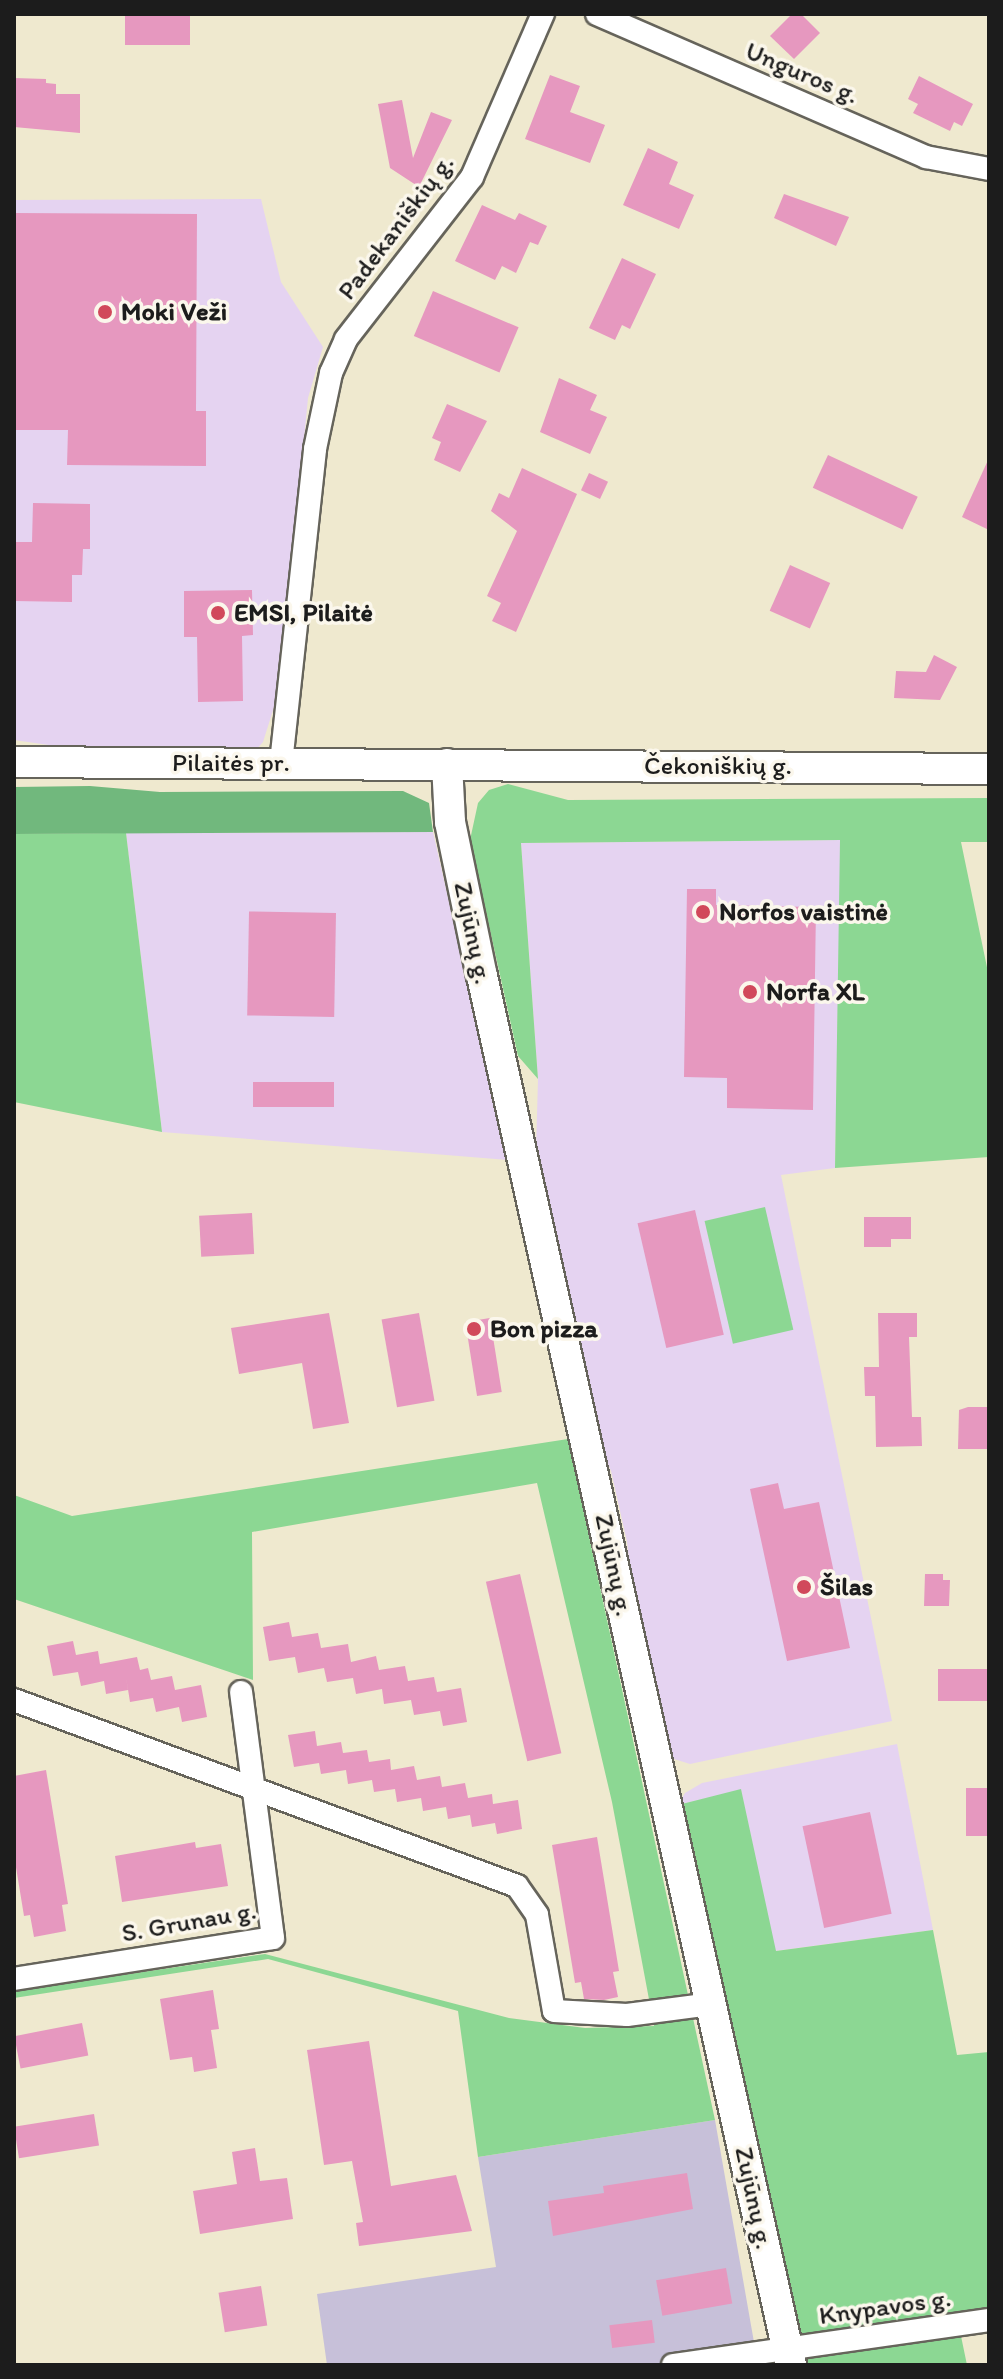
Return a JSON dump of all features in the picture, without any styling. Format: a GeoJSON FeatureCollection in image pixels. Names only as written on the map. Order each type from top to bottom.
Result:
{"type":"FeatureCollection","features":[{"type":"Feature","properties":{"kind":"main road","name":"Pilaitės pr."},"geometry":{"type":"LineString","coordinates":[[14,762],[447,764]]}},
{"type":"Feature","properties":{"kind":"main road","name":"Čekoniškių g."},"geometry":{"type":"LineString","coordinates":[[447,764],[989,769]]}},
{"type":"Feature","properties":{"kind":"main road","name":"Zujūnų g."},"geometry":{"type":"LineString","coordinates":[[447,764],[450,822],[482,976],[790,2356]]}},
{"type":"Feature","properties":{"kind":"street","name":"Padekaniškių g."},"geometry":{"type":"LineString","coordinates":[[281,763],[317,434],[331,373],[346,339],[472,177],[543,14]]}},
{"type":"Feature","properties":{"kind":"street","name":"Unguros g."},"geometry":{"type":"LineString","coordinates":[[597,14],[926,157],[989,169]]}},
{"type":"Feature","properties":{"kind":"street","name":"S. Grunau g."},"geometry":{"type":"LineString","coordinates":[[14,1979],[273,1938],[241,1692]]}},
{"type":"Feature","properties":{"kind":"street"},"geometry":{"type":"LineString","coordinates":[[14,1700],[254,1786],[517,1886],[537,1915],[554,2011],[615,2016],[712,2004]]}},
{"type":"Feature","properties":{"kind":"street","name":"Knypavos g."},"geometry":{"type":"LineString","coordinates":[[673,2365],[790,2356],[989,2320]]}},
{"type":"Feature","properties":{"kind":"shaded area"},"geometry":{"type":"Polygon","coordinates":[[[261,199],[281,282],[323,347],[308,398],[280,688],[263,742],[256,750],[97,752],[14,740],[14,200],[261,199]]]}},
{"type":"Feature","properties":{"kind":"shaded area"},"geometry":{"type":"Polygon","coordinates":[[[433,832],[508,1160],[162,1132],[126,833],[433,832]]]}},
{"type":"Feature","properties":{"kind":"shaded area"},"geometry":{"type":"Polygon","coordinates":[[[841,840],[835,1168],[781,1175],[892,1721],[690,1764],[674,1759],[662,1740],[636,1620],[627,1542],[611,1471],[587,1415],[536,1150],[538,1079],[521,843],[841,840]]]}},
{"type":"Feature","properties":{"kind":"shaded area"},"geometry":{"type":"Polygon","coordinates":[[[897,1744],[933,1930],[775,1951],[741,1790],[678,1805],[685,1793],[702,1783],[897,1744]]]}},
{"type":"Feature","properties":{"kind":"shaded area"},"geometry":{"type":"Polygon","coordinates":[[[715,2120],[758,2365],[327,2365],[317,2294],[496,2267],[478,2157],[715,2120]]]}},
{"type":"Feature","properties":{"kind":"green space"},"geometry":{"type":"Polygon","coordinates":[[[508,784],[568,800],[989,798],[989,842],[961,842],[989,977],[989,1157],[835,1168],[840,840],[521,843],[538,1079],[518,1056],[470,840],[478,803],[489,790],[508,784]]]}},
{"type":"Feature","properties":{"kind":"green space"},"geometry":{"type":"Polygon","coordinates":[[[90,786],[160,792],[403,791],[429,803],[433,832],[14,834],[14,787],[90,786]]]}},
{"type":"Feature","properties":{"kind":"green space"},"geometry":{"type":"Polygon","coordinates":[[[126,833],[162,1132],[14,1102],[14,834],[126,833]]]}},
{"type":"Feature","properties":{"kind":"green space"},"geometry":{"type":"Polygon","coordinates":[[[765,1207],[793,1330],[733,1344],[705,1221],[765,1207]]]}},
{"type":"Feature","properties":{"kind":"green space"},"geometry":{"type":"Polygon","coordinates":[[[568,1439],[715,2120],[478,2157],[458,2011],[268,1959],[14,1998],[14,1991],[265,1954],[509,2018],[585,2028],[654,2026],[612,1802],[537,1483],[252,1532],[253,1680],[14,1599],[14,1495],[72,1516],[568,1439]]]}},
{"type":"Feature","properties":{"kind":"green space"},"geometry":{"type":"Polygon","coordinates":[[[741,1789],[776,1951],[933,1930],[957,2055],[989,2052],[989,2308],[956,2312],[967,2365],[805,2365],[678,1805],[741,1789]]]}},
{"type":"Feature","properties":{"kind":"building"},"geometry":{"type":"Polygon","coordinates":[[[125,14],[190,14],[190,45],[125,45],[125,14]]]}},
{"type":"Feature","properties":{"kind":"building"},"geometry":{"type":"Polygon","coordinates":[[[792,14],[801,14],[820,33],[794,59],[770,36],[792,14]]]}},
{"type":"Feature","properties":{"kind":"building"},"geometry":{"type":"Polygon","coordinates":[[[550,75],[580,86],[570,112],[605,125],[590,163],[525,139],[550,75]]]}},
{"type":"Feature","properties":{"kind":"building"},"geometry":{"type":"Polygon","coordinates":[[[919,76],[973,104],[962,126],[954,122],[950,131],[913,113],[918,104],[908,99],[919,76]]]}},
{"type":"Feature","properties":{"kind":"building"},"geometry":{"type":"Polygon","coordinates":[[[14,78],[46,79],[46,83],[56,84],[56,94],[80,94],[80,133],[14,127],[14,78]]]}},
{"type":"Feature","properties":{"kind":"building"},"geometry":{"type":"Polygon","coordinates":[[[402,100],[413,158],[431,112],[452,120],[419,187],[390,168],[378,104],[402,100]]]}},
{"type":"Feature","properties":{"kind":"building"},"geometry":{"type":"Polygon","coordinates":[[[648,148],[678,162],[669,184],[694,195],[679,229],[623,205],[648,148]]]}},
{"type":"Feature","properties":{"kind":"building"},"geometry":{"type":"Polygon","coordinates":[[[784,194],[849,217],[836,246],[774,218],[784,194]]]}},
{"type":"Feature","properties":{"kind":"building"},"geometry":{"type":"Polygon","coordinates":[[[482,205],[515,220],[519,213],[547,226],[538,245],[530,242],[516,273],[502,266],[495,280],[455,261],[482,205]]]}},
{"type":"Feature","properties":{"kind":"building","name":"Moki Veži"},"geometry":{"type":"Polygon","coordinates":[[[14,213],[197,214],[196,411],[206,411],[206,466],[67,465],[68,430],[14,430],[14,213]]]}},
{"type":"Feature","properties":{"kind":"building"},"geometry":{"type":"Polygon","coordinates":[[[622,258],[656,274],[630,329],[622,325],[615,340],[589,328],[622,258]]]}},
{"type":"Feature","properties":{"kind":"building"},"geometry":{"type":"Polygon","coordinates":[[[433,291],[519,327],[499,372],[414,336],[433,291]]]}},
{"type":"Feature","properties":{"kind":"building"},"geometry":{"type":"Polygon","coordinates":[[[559,378],[597,395],[590,410],[607,417],[590,454],[540,432],[559,378]]]}},
{"type":"Feature","properties":{"kind":"building"},"geometry":{"type":"Polygon","coordinates":[[[447,404],[487,421],[460,472],[434,460],[441,442],[432,438],[447,404]]]}},
{"type":"Feature","properties":{"kind":"building"},"geometry":{"type":"Polygon","coordinates":[[[828,455],[918,497],[903,529],[813,488],[828,455]]]}},
{"type":"Feature","properties":{"kind":"building"},"geometry":{"type":"Polygon","coordinates":[[[989,458],[989,530],[962,517],[989,458]]]}},
{"type":"Feature","properties":{"kind":"building"},"geometry":{"type":"Polygon","coordinates":[[[522,468],[577,494],[516,632],[492,621],[501,603],[487,596],[517,531],[491,511],[499,493],[509,498],[522,468]]]}},
{"type":"Feature","properties":{"kind":"building"},"geometry":{"type":"Polygon","coordinates":[[[589,473],[608,482],[600,499],[581,490],[589,473]]]}},
{"type":"Feature","properties":{"kind":"building"},"geometry":{"type":"Polygon","coordinates":[[[33,503],[90,504],[90,549],[83,549],[82,575],[72,575],[72,602],[14,601],[14,542],[32,542],[33,503]]]}},
{"type":"Feature","properties":{"kind":"building"},"geometry":{"type":"Polygon","coordinates":[[[790,565],[830,583],[810,629],[770,611],[790,565]]]}},
{"type":"Feature","properties":{"kind":"building"},"geometry":{"type":"Polygon","coordinates":[[[252,590],[253,635],[242,636],[243,701],[198,702],[197,637],[184,637],[184,591],[252,590]]]}},
{"type":"Feature","properties":{"kind":"building"},"geometry":{"type":"Polygon","coordinates":[[[934,655],[957,667],[940,700],[894,698],[896,671],[926,672],[934,655]]]}},
{"type":"Feature","properties":{"kind":"building","name":"Norfa XL"},"geometry":{"type":"Polygon","coordinates":[[[687,889],[716,889],[716,905],[816,907],[813,1110],[727,1108],[727,1078],[684,1077],[687,889]]]}},
{"type":"Feature","properties":{"kind":"building"},"geometry":{"type":"Polygon","coordinates":[[[249,911],[336,913],[334,1017],[247,1015],[249,911]]]}},
{"type":"Feature","properties":{"kind":"building"},"geometry":{"type":"Polygon","coordinates":[[[253,1082],[334,1082],[334,1107],[253,1107],[253,1082]]]}},
{"type":"Feature","properties":{"kind":"building"},"geometry":{"type":"Polygon","coordinates":[[[695,1210],[724,1335],[666,1348],[638,1223],[695,1210]]]}},
{"type":"Feature","properties":{"kind":"building"},"geometry":{"type":"Polygon","coordinates":[[[252,1213],[254,1254],[201,1257],[199,1216],[252,1213]]]}},
{"type":"Feature","properties":{"kind":"building"},"geometry":{"type":"Polygon","coordinates":[[[864,1217],[911,1217],[911,1239],[891,1239],[891,1247],[864,1247],[864,1217]]]}},
{"type":"Feature","properties":{"kind":"building"},"geometry":{"type":"Polygon","coordinates":[[[329,1313],[349,1423],[313,1429],[302,1363],[239,1374],[231,1328],[329,1313]]]}},
{"type":"Feature","properties":{"kind":"building"},"geometry":{"type":"Polygon","coordinates":[[[419,1313],[434,1401],[397,1407],[382,1320],[419,1313]]]}},
{"type":"Feature","properties":{"kind":"building"},"geometry":{"type":"Polygon","coordinates":[[[878,1313],[917,1313],[917,1337],[909,1337],[912,1417],[921,1417],[922,1446],[876,1447],[875,1396],[865,1396],[864,1367],[879,1367],[878,1313]]]}},
{"type":"Feature","properties":{"kind":"building"},"geometry":{"type":"Polygon","coordinates":[[[490,1318],[502,1392],[477,1396],[465,1322],[490,1318]]]}},
{"type":"Feature","properties":{"kind":"building"},"geometry":{"type":"Polygon","coordinates":[[[989,1407],[989,1449],[958,1449],[959,1410],[989,1407]]]}},
{"type":"Feature","properties":{"kind":"building","name":"Šilas"},"geometry":{"type":"Polygon","coordinates":[[[778,1483],[784,1509],[819,1502],[850,1648],[787,1661],[750,1489],[778,1483]]]}},
{"type":"Feature","properties":{"kind":"building"},"geometry":{"type":"Polygon","coordinates":[[[520,1574],[561,1753],[527,1761],[486,1582],[520,1574]]]}},
{"type":"Feature","properties":{"kind":"building"},"geometry":{"type":"Polygon","coordinates":[[[925,1574],[943,1574],[943,1580],[950,1580],[949,1606],[924,1606],[925,1574]]]}},
{"type":"Feature","properties":{"kind":"building"},"geometry":{"type":"Polygon","coordinates":[[[289,1622],[292,1637],[318,1633],[321,1648],[348,1644],[351,1662],[376,1656],[379,1670],[405,1666],[408,1681],[434,1677],[437,1692],[461,1688],[467,1722],[443,1726],[440,1711],[414,1715],[411,1700],[384,1704],[382,1689],[356,1694],[353,1678],[327,1682],[324,1668],[298,1673],[295,1657],[269,1661],[263,1627],[289,1622]]]}},
{"type":"Feature","properties":{"kind":"building"},"geometry":{"type":"Polygon","coordinates":[[[73,1641],[76,1655],[98,1651],[100,1664],[137,1657],[140,1670],[148,1668],[151,1680],[172,1676],[175,1690],[201,1685],[207,1717],[182,1722],[179,1707],[156,1712],[153,1698],[130,1702],[126,1677],[128,1690],[106,1694],[104,1681],[81,1686],[78,1672],[53,1676],[47,1646],[73,1641]]]}},
{"type":"Feature","properties":{"kind":"building"},"geometry":{"type":"Polygon","coordinates":[[[938,1669],[989,1669],[989,1701],[938,1701],[938,1669]]]}},
{"type":"Feature","properties":{"kind":"building"},"geometry":{"type":"Polygon","coordinates":[[[315,1731],[317,1746],[341,1742],[343,1753],[367,1750],[369,1762],[390,1759],[391,1770],[414,1766],[417,1780],[440,1776],[442,1787],[465,1783],[468,1798],[492,1794],[493,1804],[518,1800],[522,1829],[497,1834],[495,1823],[472,1827],[470,1815],[448,1819],[446,1807],[423,1811],[421,1798],[397,1802],[395,1789],[374,1792],[372,1780],[348,1784],[346,1770],[321,1774],[319,1763],[294,1767],[288,1735],[315,1731]]]}},
{"type":"Feature","properties":{"kind":"building"},"geometry":{"type":"Polygon","coordinates":[[[46,1770],[68,1904],[62,1905],[66,1931],[34,1937],[30,1915],[24,1916],[14,1855],[14,1776],[46,1770]]]}},
{"type":"Feature","properties":{"kind":"building"},"geometry":{"type":"Polygon","coordinates":[[[966,1788],[989,1788],[989,1836],[966,1836],[966,1788]]]}},
{"type":"Feature","properties":{"kind":"building"},"geometry":{"type":"Polygon","coordinates":[[[870,1812],[892,1914],[824,1928],[803,1826],[870,1812]]]}},
{"type":"Feature","properties":{"kind":"building"},"geometry":{"type":"Polygon","coordinates":[[[597,1837],[619,1971],[613,1972],[618,1997],[604,2000],[584,1999],[581,1982],[575,1983],[552,1845],[597,1837]]]}},
{"type":"Feature","properties":{"kind":"building"},"geometry":{"type":"Polygon","coordinates":[[[195,1842],[196,1848],[221,1844],[228,1886],[122,1902],[115,1856],[195,1842]]]}},
{"type":"Feature","properties":{"kind":"building"},"geometry":{"type":"Polygon","coordinates":[[[213,1990],[219,2029],[211,2030],[217,2068],[194,2072],[192,2057],[170,2060],[160,1999],[213,1990]]]}},
{"type":"Feature","properties":{"kind":"building"},"geometry":{"type":"Polygon","coordinates":[[[82,2023],[88,2055],[21,2069],[14,2036],[82,2023]]]}},
{"type":"Feature","properties":{"kind":"building"},"geometry":{"type":"Polygon","coordinates":[[[369,2041],[391,2186],[456,2175],[472,2231],[359,2246],[356,2223],[363,2222],[352,2161],[324,2165],[307,2050],[369,2041]]]}},
{"type":"Feature","properties":{"kind":"building"},"geometry":{"type":"Polygon","coordinates":[[[94,2114],[99,2146],[19,2158],[14,2127],[94,2114]]]}},
{"type":"Feature","properties":{"kind":"building"},"geometry":{"type":"Polygon","coordinates":[[[255,2148],[260,2181],[287,2178],[293,2219],[200,2234],[193,2191],[237,2184],[232,2152],[255,2148]]]}},
{"type":"Feature","properties":{"kind":"building"},"geometry":{"type":"Polygon","coordinates":[[[687,2173],[693,2209],[553,2236],[548,2201],[604,2193],[603,2186],[687,2173]]]}},
{"type":"Feature","properties":{"kind":"building"},"geometry":{"type":"Polygon","coordinates":[[[726,2268],[732,2303],[662,2316],[656,2280],[726,2268]]]}},
{"type":"Feature","properties":{"kind":"building"},"geometry":{"type":"Polygon","coordinates":[[[261,2286],[267,2326],[225,2332],[219,2293],[261,2286]]]}},
{"type":"Feature","properties":{"kind":"building"},"geometry":{"type":"Polygon","coordinates":[[[652,2320],[655,2343],[612,2348],[609,2325],[652,2320]]]}},
{"type":"Feature","properties":{"kind":"place","name":"Moki Veži"},"geometry":{"type":"Point","coordinates":[105,312]}},
{"type":"Feature","properties":{"kind":"place","name":"EMSI, Pilaitė"},"geometry":{"type":"Point","coordinates":[218,613]}},
{"type":"Feature","properties":{"kind":"place","name":"Norfos vaistinė"},"geometry":{"type":"Point","coordinates":[703,912]}},
{"type":"Feature","properties":{"kind":"place","name":"Norfa XL"},"geometry":{"type":"Point","coordinates":[750,992]}},
{"type":"Feature","properties":{"kind":"place","name":"Bon pizza"},"geometry":{"type":"Point","coordinates":[474,1329]}},
{"type":"Feature","properties":{"kind":"place","name":"Šilas"},"geometry":{"type":"Point","coordinates":[804,1587]}}]}
